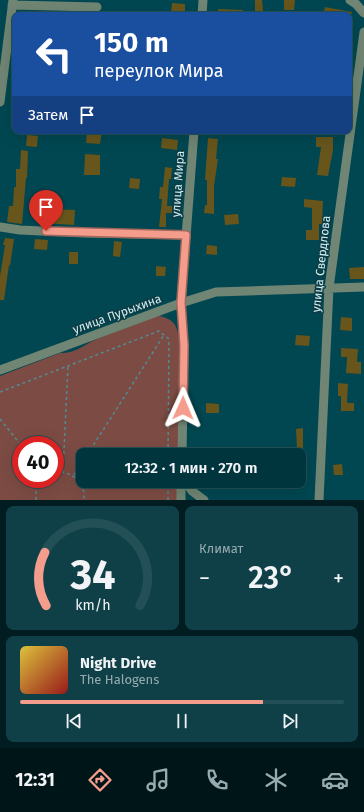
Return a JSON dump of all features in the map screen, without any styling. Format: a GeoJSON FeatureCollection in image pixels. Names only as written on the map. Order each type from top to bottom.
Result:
{"type":"FeatureCollection","features":[{"type":"Feature","properties":{"kind":"street"},"geometry":{"type":"LineString","coordinates":[[202,12],[203,0]]}},
{"type":"Feature","properties":{"kind":"street"},"geometry":{"type":"LineString","coordinates":[[355,1],[364,13]]}},
{"type":"Feature","properties":{"kind":"street"},"geometry":{"type":"LineString","coordinates":[[0,102],[13,2],[97,8]]}},
{"type":"Feature","properties":{"kind":"street","name":"улица Свердлова"},"geometry":{"type":"LineString","coordinates":[[352,120],[364,32]]}},
{"type":"Feature","properties":{"kind":"street","name":"улица Мира"},"geometry":{"type":"LineString","coordinates":[[182,448],[184,345],[181,303],[194,134]]}},
{"type":"Feature","properties":{"kind":"street","name":"улица Свердлова"},"geometry":{"type":"LineString","coordinates":[[319,500],[329,288],[350,134]]}},
{"type":"Feature","properties":{"kind":"street"},"geometry":{"type":"LineString","coordinates":[[0,227],[27,230],[186,235]]}},
{"type":"Feature","properties":{"kind":"street","name":"улица Пурыхина"},"geometry":{"type":"LineString","coordinates":[[0,370],[181,303],[216,292],[364,287]]}},
{"type":"Feature","properties":{"kind":"street"},"geometry":{"type":"LineString","coordinates":[[181,488],[181,500]]}},
{"type":"Feature","properties":{"kind":"street"},"geometry":{"type":"LineString","coordinates":[[190,488],[204,500]]}},
{"type":"Feature","properties":{"kind":"path"},"geometry":{"type":"LineString","coordinates":[[0,392],[159,331],[170,339],[168,448]]}},
{"type":"Feature","properties":{"kind":"path"},"geometry":{"type":"LineString","coordinates":[[91,448],[164,334]]}},
{"type":"Feature","properties":{"kind":"path"},"geometry":{"type":"LineString","coordinates":[[64,451],[68,366]]}},
{"type":"Feature","properties":{"kind":"path"},"geometry":{"type":"LineString","coordinates":[[0,419],[14,436]]}},
{"type":"Feature","properties":{"kind":"path"},"geometry":{"type":"LineString","coordinates":[[64,472],[74,476],[82,484],[84,490],[84,500]]}},
{"type":"Feature","properties":{"kind":"path"},"geometry":{"type":"LineString","coordinates":[[36,500],[37,488]]}},
{"type":"Feature","properties":{"kind":"path"},"geometry":{"type":"LineString","coordinates":[[168,488],[168,500]]}},
{"type":"Feature","properties":{"kind":"shaded area"},"geometry":{"type":"Polygon","coordinates":[[[160,316],[174,323],[179,337],[179,448],[76,448],[76,488],[179,488],[179,500],[0,500],[0,376],[60,353],[71,352],[97,339],[154,317],[160,316]]]}},
{"type":"Feature","properties":{"kind":"building"},"geometry":{"type":"Polygon","coordinates":[[[255,0],[262,0],[263,11],[255,11],[255,0]]]}},
{"type":"Feature","properties":{"kind":"building"},"geometry":{"type":"Polygon","coordinates":[[[284,0],[295,0],[294,10],[284,10],[284,0]]]}},
{"type":"Feature","properties":{"kind":"building"},"geometry":{"type":"Polygon","coordinates":[[[172,3],[185,4],[185,12],[171,12],[172,3]]]}},
{"type":"Feature","properties":{"kind":"building"},"geometry":{"type":"Polygon","coordinates":[[[325,7],[352,12],[324,12],[325,7]]]}},
{"type":"Feature","properties":{"kind":"building"},"geometry":{"type":"Polygon","coordinates":[[[218,9],[243,10],[243,12],[218,12],[218,9]]]}},
{"type":"Feature","properties":{"kind":"building"},"geometry":{"type":"Polygon","coordinates":[[[87,134],[102,134],[100,144],[86,143],[87,134]]]}},
{"type":"Feature","properties":{"kind":"building"},"geometry":{"type":"Polygon","coordinates":[[[27,135],[38,136],[37,147],[26,146],[27,135]]]}},
{"type":"Feature","properties":{"kind":"building"},"geometry":{"type":"Polygon","coordinates":[[[316,137],[333,137],[333,150],[328,176],[317,175],[321,147],[316,147],[316,137]]]}},
{"type":"Feature","properties":{"kind":"building"},"geometry":{"type":"Polygon","coordinates":[[[162,138],[178,140],[177,150],[161,148],[162,138]]]}},
{"type":"Feature","properties":{"kind":"building"},"geometry":{"type":"Polygon","coordinates":[[[208,138],[218,139],[216,159],[218,159],[214,186],[214,214],[204,213],[205,205],[207,205],[207,180],[205,180],[208,138]]]}},
{"type":"Feature","properties":{"kind":"building"},"geometry":{"type":"Polygon","coordinates":[[[21,150],[28,151],[27,178],[22,224],[7,222],[9,206],[13,206],[14,187],[16,187],[16,169],[20,169],[21,150]]]}},
{"type":"Feature","properties":{"kind":"building"},"geometry":{"type":"Polygon","coordinates":[[[85,154],[100,155],[100,175],[84,175],[85,154]]]}},
{"type":"Feature","properties":{"kind":"building"},"geometry":{"type":"Polygon","coordinates":[[[165,167],[172,168],[171,179],[169,179],[167,206],[172,206],[172,213],[166,213],[166,227],[159,227],[162,199],[159,199],[160,187],[163,187],[165,167]]]}},
{"type":"Feature","properties":{"kind":"building"},"geometry":{"type":"Polygon","coordinates":[[[282,177],[296,178],[295,187],[281,186],[282,177]]]}},
{"type":"Feature","properties":{"kind":"building"},"geometry":{"type":"Polygon","coordinates":[[[130,178],[140,179],[139,189],[129,188],[130,178]]]}},
{"type":"Feature","properties":{"kind":"building"},"geometry":{"type":"Polygon","coordinates":[[[304,199],[323,201],[322,224],[319,224],[319,240],[306,240],[306,230],[312,230],[312,208],[304,207],[304,199]]]}},
{"type":"Feature","properties":{"kind":"building"},"geometry":{"type":"Polygon","coordinates":[[[42,209],[75,210],[74,225],[41,223],[42,209]]]}},
{"type":"Feature","properties":{"kind":"building"},"geometry":{"type":"Polygon","coordinates":[[[238,214],[239,224],[225,225],[224,215],[238,214]]]}},
{"type":"Feature","properties":{"kind":"building"},"geometry":{"type":"Polygon","coordinates":[[[5,238],[14,239],[4,300],[0,300],[0,276],[5,238]]]}},
{"type":"Feature","properties":{"kind":"building"},"geometry":{"type":"Polygon","coordinates":[[[35,239],[48,240],[47,250],[34,249],[35,239]]]}},
{"type":"Feature","properties":{"kind":"building"},"geometry":{"type":"Polygon","coordinates":[[[114,241],[122,242],[120,257],[113,256],[114,241]]]}},
{"type":"Feature","properties":{"kind":"building"},"geometry":{"type":"Polygon","coordinates":[[[207,245],[217,246],[217,255],[206,254],[207,245]]]}},
{"type":"Feature","properties":{"kind":"building"},"geometry":{"type":"Polygon","coordinates":[[[69,252],[78,252],[78,264],[69,264],[69,252]]]}},
{"type":"Feature","properties":{"kind":"building"},"geometry":{"type":"Polygon","coordinates":[[[156,266],[166,267],[165,276],[156,276],[156,266]]]}},
{"type":"Feature","properties":{"kind":"building"},"geometry":{"type":"Polygon","coordinates":[[[364,267],[364,279],[350,279],[349,268],[364,267]]]}},
{"type":"Feature","properties":{"kind":"building"},"geometry":{"type":"Polygon","coordinates":[[[341,317],[352,318],[352,331],[340,330],[341,317]]]}},
{"type":"Feature","properties":{"kind":"building"},"geometry":{"type":"Polygon","coordinates":[[[296,335],[310,336],[309,346],[295,345],[296,335]]]}},
{"type":"Feature","properties":{"kind":"building"},"geometry":{"type":"Polygon","coordinates":[[[341,348],[358,349],[357,362],[361,362],[361,374],[346,373],[347,357],[341,357],[341,348]]]}},
{"type":"Feature","properties":{"kind":"building"},"geometry":{"type":"Polygon","coordinates":[[[338,383],[348,384],[347,403],[354,403],[354,411],[341,411],[341,396],[338,396],[338,383]]]}},
{"type":"Feature","properties":{"kind":"building"},"geometry":{"type":"Polygon","coordinates":[[[206,403],[219,404],[219,413],[206,413],[206,403]]]}},
{"type":"Feature","properties":{"kind":"building"},"geometry":{"type":"Polygon","coordinates":[[[303,428],[303,448],[297,448],[296,429],[303,428]]]}},
{"type":"Feature","properties":{"kind":"building"},"geometry":{"type":"Polygon","coordinates":[[[342,464],[343,475],[334,475],[333,465],[342,464]]]}},
{"type":"Feature","properties":{"kind":"route"},"geometry":{"type":"LineString","coordinates":[[46,231],[186,235],[181,303],[184,345],[183,408]]}}]}
